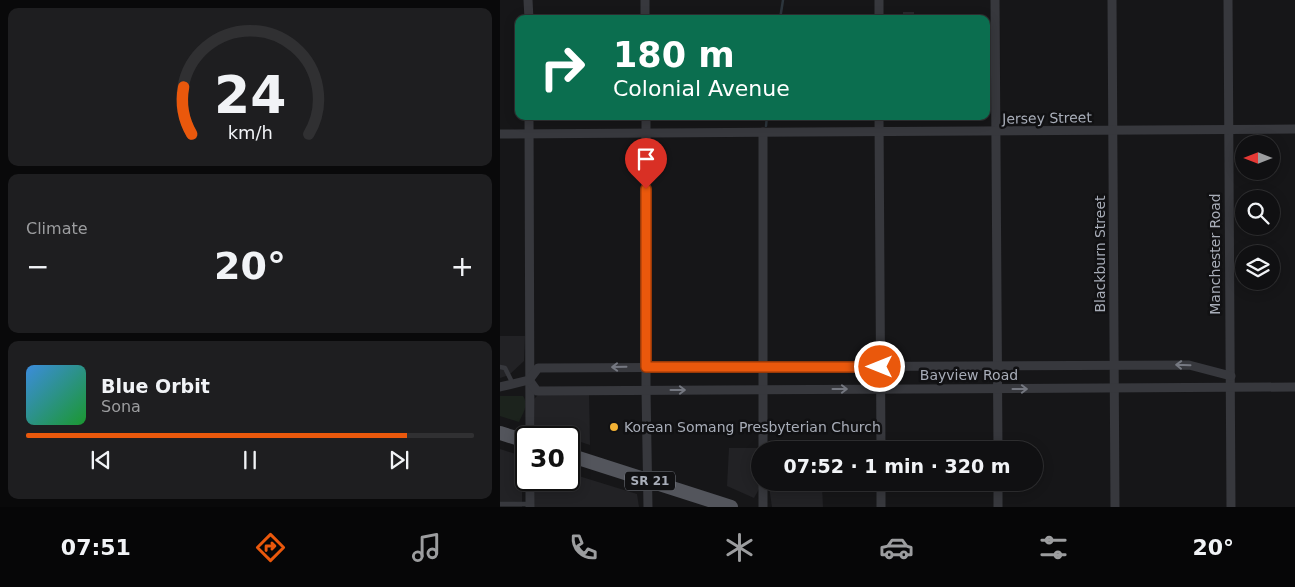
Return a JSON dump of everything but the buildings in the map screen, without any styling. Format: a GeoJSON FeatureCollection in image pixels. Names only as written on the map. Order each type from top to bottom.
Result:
{"type":"FeatureCollection","features":[{"type":"Feature","properties":{"kind":"main road"},"geometry":{"type":"LineString","coordinates":[[500,433],[515,438]]}},
{"type":"Feature","properties":{"kind":"main road","name":"SR 21"},"geometry":{"type":"LineString","coordinates":[[580,458],[731,507]]}},
{"type":"Feature","properties":{"kind":"street"},"geometry":{"type":"LineString","coordinates":[[528,0],[528,15]]}},
{"type":"Feature","properties":{"kind":"street"},"geometry":{"type":"LineString","coordinates":[[645,0],[645,15]]}},
{"type":"Feature","properties":{"kind":"street"},"geometry":{"type":"LineString","coordinates":[[879,0],[879,15]]}},
{"type":"Feature","properties":{"kind":"street"},"geometry":{"type":"LineString","coordinates":[[995,0],[998,441]]}},
{"type":"Feature","properties":{"kind":"street","name":"Blackburn Street"},"geometry":{"type":"LineString","coordinates":[[1112,0],[1115,507]]}},
{"type":"Feature","properties":{"kind":"street","name":"Manchester Road"},"geometry":{"type":"LineString","coordinates":[[1228,0],[1231,507]]}},
{"type":"Feature","properties":{"kind":"street"},"geometry":{"type":"LineString","coordinates":[[529,120],[530,426]]}},
{"type":"Feature","properties":{"kind":"street"},"geometry":{"type":"LineString","coordinates":[[646,120],[648,507]]}},
{"type":"Feature","properties":{"kind":"street"},"geometry":{"type":"LineString","coordinates":[[879,120],[881,441]]}},
{"type":"Feature","properties":{"kind":"street","name":"Jersey Street"},"geometry":{"type":"LineString","coordinates":[[500,134],[1295,129]]}},
{"type":"Feature","properties":{"kind":"street"},"geometry":{"type":"LineString","coordinates":[[763,132],[763,441]]}},
{"type":"Feature","properties":{"kind":"street","name":"Bayview Road"},"geometry":{"type":"LineString","coordinates":[[500,388],[529,380],[538,368],[1190,365],[1231,376]]}},
{"type":"Feature","properties":{"kind":"street","name":"Bayview Road"},"geometry":{"type":"LineString","coordinates":[[529,380],[538,391],[1295,387]]}},
{"type":"Feature","properties":{"kind":"street"},"geometry":{"type":"LineString","coordinates":[[530,491],[530,505]]}},
{"type":"Feature","properties":{"kind":"street"},"geometry":{"type":"LineString","coordinates":[[763,491],[764,507]]}},
{"type":"Feature","properties":{"kind":"street"},"geometry":{"type":"LineString","coordinates":[[881,491],[881,507]]}},
{"type":"Feature","properties":{"kind":"street"},"geometry":{"type":"LineString","coordinates":[[998,491],[998,507]]}},
{"type":"Feature","properties":{"kind":"lane"},"geometry":{"type":"LineString","coordinates":[[500,368],[505,368],[513,384]]}},
{"type":"Feature","properties":{"kind":"lane"},"geometry":{"type":"LineString","coordinates":[[500,504],[530,505]]}},
{"type":"Feature","properties":{"kind":"shaded area"},"geometry":{"type":"Polygon","coordinates":[[[500,336],[525,336],[524,361],[509,375],[500,378],[500,336]]]}},
{"type":"Feature","properties":{"kind":"shaded area"},"geometry":{"type":"Polygon","coordinates":[[[589,394],[590,445],[580,442],[580,426],[535,426],[534,399],[538,395],[589,394]]]}},
{"type":"Feature","properties":{"kind":"shaded area"},"geometry":{"type":"Polygon","coordinates":[[[500,396],[523,396],[525,406],[519,422],[500,416],[500,396]]]}},
{"type":"Feature","properties":{"kind":"shaded area"},"geometry":{"type":"Polygon","coordinates":[[[729,448],[751,448],[751,491],[758,491],[754,498],[727,486],[729,448]]]}},
{"type":"Feature","properties":{"kind":"shaded area"},"geometry":{"type":"Polygon","coordinates":[[[500,449],[515,454],[515,491],[522,491],[522,507],[500,507],[500,449]]]}},
{"type":"Feature","properties":{"kind":"shaded area"},"geometry":{"type":"Polygon","coordinates":[[[580,476],[637,494],[639,507],[534,507],[535,491],[580,491],[580,476]]]}},
{"type":"Feature","properties":{"kind":"shaded area"},"geometry":{"type":"Polygon","coordinates":[[[770,491],[822,491],[823,507],[772,507],[770,491]]]}},
{"type":"Feature","properties":{"kind":"waterway"},"geometry":{"type":"LineString","coordinates":[[781,15],[783,0]]}},
{"type":"Feature","properties":{"kind":"waterway"},"geometry":{"type":"LineString","coordinates":[[766,126],[767,120]]}},
{"type":"Feature","properties":{"kind":"place","name":"Korean Somang Presbyterian Church"},"geometry":{"type":"Point","coordinates":[614,427]}},
{"type":"Feature","properties":{"kind":"route"},"geometry":{"type":"LineString","coordinates":[[646,189],[646,367],[880,367]]}}]}
